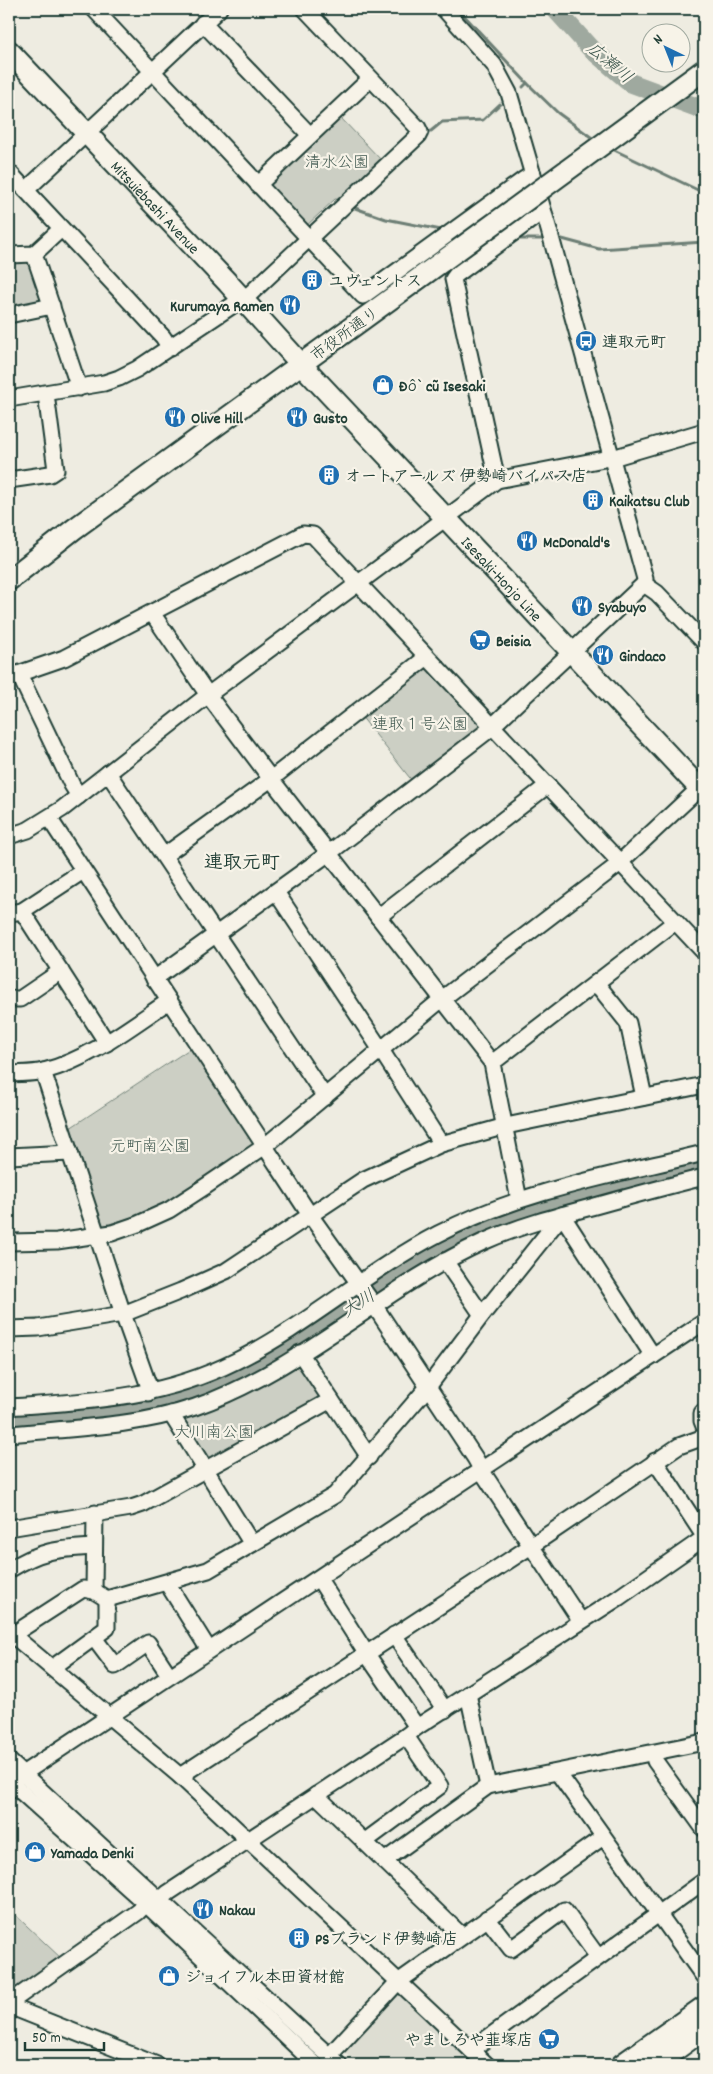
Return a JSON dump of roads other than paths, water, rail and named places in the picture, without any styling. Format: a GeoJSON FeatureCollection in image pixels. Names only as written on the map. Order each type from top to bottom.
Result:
{"type":"FeatureCollection","features":[{"type":"Feature","properties":{"kind":"highway"},"geometry":{"type":"LineString","coordinates":[[623,2065],[704,2008]]}},
{"type":"Feature","properties":{"kind":"highway"},"geometry":{"type":"LineString","coordinates":[[653,2065],[704,2028]]}},
{"type":"Feature","properties":{"kind":"main road","name":"Mitsuiebashi Avenue"},"geometry":{"type":"LineString","coordinates":[[9,51],[301,364]]}},
{"type":"Feature","properties":{"kind":"main road","name":"市役所通り"},"geometry":{"type":"LineString","coordinates":[[9,580],[74,529],[704,70]]}},
{"type":"Feature","properties":{"kind":"main road","name":"Isesaki-Honjo Line"},"geometry":{"type":"LineString","coordinates":[[301,364],[703,788]]}},
{"type":"Feature","properties":{"kind":"street"},"geometry":{"type":"LineString","coordinates":[[94,9],[363,296],[460,224],[533,174]]}},
{"type":"Feature","properties":{"kind":"street"},"geometry":{"type":"LineString","coordinates":[[26,190],[219,9]]}},
{"type":"Feature","properties":{"kind":"street"},"geometry":{"type":"LineString","coordinates":[[9,399],[79,388],[120,378],[170,348],[242,300],[418,136],[420,132],[418,128],[305,9]]}},
{"type":"Feature","properties":{"kind":"street"},"geometry":{"type":"LineString","coordinates":[[154,978],[329,853],[493,726],[644,584],[645,579],[612,457],[514,110],[500,73],[482,50],[444,9]]}},
{"type":"Feature","properties":{"kind":"street"},"geometry":{"type":"LineString","coordinates":[[203,23],[310,135]]}},
{"type":"Feature","properties":{"kind":"street"},"geometry":{"type":"LineString","coordinates":[[258,185],[370,79]]}},
{"type":"Feature","properties":{"kind":"street"},"geometry":{"type":"LineString","coordinates":[[9,172],[163,337],[170,348]]}},
{"type":"Feature","properties":{"kind":"street"},"geometry":{"type":"LineString","coordinates":[[497,480],[453,279],[535,217],[544,213]]}},
{"type":"Feature","properties":{"kind":"street"},"geometry":{"type":"LineString","coordinates":[[9,255],[34,254],[61,229]]}},
{"type":"Feature","properties":{"kind":"street"},"geometry":{"type":"LineString","coordinates":[[34,254],[79,388]]}},
{"type":"Feature","properties":{"kind":"street"},"geometry":{"type":"LineString","coordinates":[[9,315],[52,306]]}},
{"type":"Feature","properties":{"kind":"street"},"geometry":{"type":"LineString","coordinates":[[9,480],[50,474],[56,470],[46,394]]}},
{"type":"Feature","properties":{"kind":"street"},"geometry":{"type":"LineString","coordinates":[[9,836],[28,830],[49,818],[208,695],[497,480],[612,457],[704,431]]}},
{"type":"Feature","properties":{"kind":"street"},"geometry":{"type":"LineString","coordinates":[[79,796],[14,676],[64,658],[303,534],[313,535],[704,952]]}},
{"type":"Feature","properties":{"kind":"street"},"geometry":{"type":"LineString","coordinates":[[644,584],[657,593],[704,642]]}},
{"type":"Feature","properties":{"kind":"street"},"geometry":{"type":"LineString","coordinates":[[152,613],[208,695],[270,779],[492,1063],[506,1126],[519,1200]]}},
{"type":"Feature","properties":{"kind":"street"},"geometry":{"type":"LineString","coordinates":[[164,855],[270,779],[427,657]]}},
{"type":"Feature","properties":{"kind":"street"},"geometry":{"type":"LineString","coordinates":[[108,773],[325,1097]]}},
{"type":"Feature","properties":{"kind":"street"},"geometry":{"type":"LineString","coordinates":[[378,917],[548,785]]}},
{"type":"Feature","properties":{"kind":"street"},"geometry":{"type":"LineString","coordinates":[[9,1242],[57,1241],[98,1236],[138,1224],[169,1210],[264,1146],[442,999],[620,862],[703,788]]}},
{"type":"Feature","properties":{"kind":"street"},"geometry":{"type":"LineString","coordinates":[[49,818],[264,1146],[373,1304],[580,1620]]}},
{"type":"Feature","properties":{"kind":"street"},"geometry":{"type":"LineString","coordinates":[[83,871],[15,912],[60,971],[107,1043]]}},
{"type":"Feature","properties":{"kind":"street"},"geometry":{"type":"LineString","coordinates":[[276,892],[441,1144]]}},
{"type":"Feature","properties":{"kind":"street"},"geometry":{"type":"LineString","coordinates":[[492,1063],[675,922]]}},
{"type":"Feature","properties":{"kind":"street"},"geometry":{"type":"LineString","coordinates":[[9,999],[20,999],[60,971]]}},
{"type":"Feature","properties":{"kind":"street"},"geometry":{"type":"LineString","coordinates":[[596,983],[628,1023],[644,1097]]}},
{"type":"Feature","properties":{"kind":"street"},"geometry":{"type":"LineString","coordinates":[[9,1074],[43,1071],[78,1058],[107,1043],[169,1000]]}},
{"type":"Feature","properties":{"kind":"street"},"geometry":{"type":"LineString","coordinates":[[43,1071],[122,1314],[148,1384],[148,1392]]}},
{"type":"Feature","properties":{"kind":"street"},"geometry":{"type":"LineString","coordinates":[[9,1329],[38,1328],[122,1314],[182,1291],[226,1271],[363,1180],[441,1144],[506,1126],[704,1085]]}},
{"type":"Feature","properties":{"kind":"street"},"geometry":{"type":"LineString","coordinates":[[9,1407],[117,1398],[186,1382],[237,1361],[265,1346],[437,1234],[484,1213],[519,1200],[704,1152]]}},
{"type":"Feature","properties":{"kind":"street"},"geometry":{"type":"LineString","coordinates":[[9,1156],[70,1154]]}},
{"type":"Feature","properties":{"kind":"street"},"geometry":{"type":"LineString","coordinates":[[9,1434],[124,1423],[171,1414],[196,1406],[232,1391],[278,1368],[373,1304],[414,1279],[445,1261],[500,1235],[562,1214],[704,1177]]}},
{"type":"Feature","properties":{"kind":"street"},"geometry":{"type":"LineString","coordinates":[[487,2065],[180,1776],[11,1633],[83,1589],[94,1591],[107,1599],[208,1570],[335,1495],[428,1388],[482,1315],[562,1214]]}},
{"type":"Feature","properties":{"kind":"street"},"geometry":{"type":"LineString","coordinates":[[562,1214],[653,1356]]}},
{"type":"Feature","properties":{"kind":"street"},"geometry":{"type":"LineString","coordinates":[[445,1261],[482,1315]]}},
{"type":"Feature","properties":{"kind":"street"},"geometry":{"type":"LineString","coordinates":[[603,1837],[398,1982],[334,2061],[153,1902],[9,1782],[24,1774],[169,1675],[318,1579],[480,1469],[704,1322]]}},
{"type":"Feature","properties":{"kind":"street"},"geometry":{"type":"LineString","coordinates":[[300,1353],[369,1457]]}},
{"type":"Feature","properties":{"kind":"street"},"geometry":{"type":"LineString","coordinates":[[9,1528],[131,1508],[144,1504],[331,1400]]}},
{"type":"Feature","properties":{"kind":"street"},"geometry":{"type":"LineString","coordinates":[[704,1411],[702,1413],[704,1426]]}},
{"type":"Feature","properties":{"kind":"street"},"geometry":{"type":"LineString","coordinates":[[171,1414],[204,1470],[252,1544]]}},
{"type":"Feature","properties":{"kind":"street"},"geometry":{"type":"LineString","coordinates":[[180,1776],[531,1546],[655,1461],[679,1446],[704,1438]]}},
{"type":"Feature","properties":{"kind":"street"},"geometry":{"type":"LineString","coordinates":[[9,2004],[138,1912],[580,1620],[606,1605],[704,1537],[655,1461]]}},
{"type":"Feature","properties":{"kind":"street"},"geometry":{"type":"LineString","coordinates":[[94,1591],[95,1513]]}},
{"type":"Feature","properties":{"kind":"street"},"geometry":{"type":"LineString","coordinates":[[9,1570],[30,1557],[58,1549],[94,1547]]}},
{"type":"Feature","properties":{"kind":"street"},"geometry":{"type":"LineString","coordinates":[[318,1579],[366,1653],[440,1786],[364,1842]]}},
{"type":"Feature","properties":{"kind":"street"},"geometry":{"type":"LineString","coordinates":[[167,1582],[209,1650]]}},
{"type":"Feature","properties":{"kind":"street"},"geometry":{"type":"LineString","coordinates":[[52,1668],[107,1628],[107,1599]]}},
{"type":"Feature","properties":{"kind":"street"},"geometry":{"type":"LineString","coordinates":[[394,1635],[445,1710]]}},
{"type":"Feature","properties":{"kind":"street"},"geometry":{"type":"LineString","coordinates":[[94,1638],[115,1666],[148,1643],[169,1675]]}},
{"type":"Feature","properties":{"kind":"street"},"geometry":{"type":"LineString","coordinates":[[468,1694],[488,1786]]}},
{"type":"Feature","properties":{"kind":"street"},"geometry":{"type":"LineString","coordinates":[[384,1861],[488,1786],[704,1742]]}},
{"type":"Feature","properties":{"kind":"street"},"geometry":{"type":"LineString","coordinates":[[653,1753],[655,1761],[704,1828]]}},
{"type":"Feature","properties":{"kind":"street"},"geometry":{"type":"LineString","coordinates":[[9,1761],[316,2065]]}},
{"type":"Feature","properties":{"kind":"street"},"geometry":{"type":"LineString","coordinates":[[558,1773],[704,1977]]}},
{"type":"Feature","properties":{"kind":"street"},"geometry":{"type":"LineString","coordinates":[[316,1795],[462,1936]]}},
{"type":"Feature","properties":{"kind":"street"},"geometry":{"type":"LineString","coordinates":[[471,2050],[704,1881]]}},
{"type":"Feature","properties":{"kind":"street"},"geometry":{"type":"LineString","coordinates":[[487,1918],[510,1949],[564,1910],[598,1957]]}},
{"type":"Feature","properties":{"kind":"street"},"geometry":{"type":"LineString","coordinates":[[9,2004],[156,2065]]}},
{"type":"Feature","properties":{"kind":"waterway"},"geometry":{"type":"LineString","coordinates":[[458,9],[527,83]]}},
{"type":"Feature","properties":{"kind":"waterway","name":"広瀬川"},"geometry":{"type":"LineString","coordinates":[[555,9],[591,49],[631,83],[704,110]]}},
{"type":"Feature","properties":{"kind":"waterway"},"geometry":{"type":"LineString","coordinates":[[523,87],[527,83],[558,113],[595,140]]}},
{"type":"Feature","properties":{"kind":"waterway"},"geometry":{"type":"LineString","coordinates":[[431,131],[442,122],[483,120],[500,104]]}},
{"type":"Feature","properties":{"kind":"waterway"},"geometry":{"type":"LineString","coordinates":[[610,148],[704,193]]}},
{"type":"Feature","properties":{"kind":"waterway"},"geometry":{"type":"LineString","coordinates":[[310,227],[330,208]]}},
{"type":"Feature","properties":{"kind":"waterway"},"geometry":{"type":"LineString","coordinates":[[355,208],[386,219],[441,230]]}},
{"type":"Feature","properties":{"kind":"waterway"},"geometry":{"type":"LineString","coordinates":[[514,239],[544,239]]}},
{"type":"Feature","properties":{"kind":"waterway"},"geometry":{"type":"LineString","coordinates":[[562,239],[599,249],[704,242]]}},
{"type":"Feature","properties":{"kind":"waterway"},"geometry":{"type":"LineString","coordinates":[[249,285],[268,267]]}},
{"type":"Feature","properties":{"kind":"waterway","name":"大川"},"geometry":{"type":"LineString","coordinates":[[9,1422],[125,1411],[164,1403],[206,1389],[233,1378],[272,1358],[450,1244],[492,1225],[605,1191],[704,1167]]}},
{"type":"Feature","properties":{"kind":"place","name":"ユヴェントス"},"geometry":{"type":"Point","coordinates":[312,280]}},
{"type":"Feature","properties":{"kind":"place","name":"Kurumaya Ramen"},"geometry":{"type":"Point","coordinates":[290,305]}},
{"type":"Feature","properties":{"kind":"place","name":"連取元町"},"geometry":{"type":"Point","coordinates":[586,341]}},
{"type":"Feature","properties":{"kind":"place","name":"Đồ cũ Isesaki"},"geometry":{"type":"Point","coordinates":[383,385]}},
{"type":"Feature","properties":{"kind":"place","name":"Olive Hill"},"geometry":{"type":"Point","coordinates":[175,417]}},
{"type":"Feature","properties":{"kind":"place","name":"Gusto"},"geometry":{"type":"Point","coordinates":[297,417]}},
{"type":"Feature","properties":{"kind":"place","name":"オートアールズ 伊勢崎バイパス店"},"geometry":{"type":"Point","coordinates":[329,475]}},
{"type":"Feature","properties":{"kind":"place","name":"Kaikatsu Club"},"geometry":{"type":"Point","coordinates":[593,500]}},
{"type":"Feature","properties":{"kind":"place","name":"McDonald's"},"geometry":{"type":"Point","coordinates":[527,541]}},
{"type":"Feature","properties":{"kind":"place","name":"Syabuyo"},"geometry":{"type":"Point","coordinates":[582,606]}},
{"type":"Feature","properties":{"kind":"place","name":"Beisia"},"geometry":{"type":"Point","coordinates":[480,640]}},
{"type":"Feature","properties":{"kind":"place","name":"Gindaco"},"geometry":{"type":"Point","coordinates":[603,655]}},
{"type":"Feature","properties":{"kind":"place","name":"Yamada Denki"},"geometry":{"type":"Point","coordinates":[35,1852]}},
{"type":"Feature","properties":{"kind":"place","name":"Nakau"},"geometry":{"type":"Point","coordinates":[203,1909]}},
{"type":"Feature","properties":{"kind":"place","name":"PSブランド伊勢崎店"},"geometry":{"type":"Point","coordinates":[299,1938]}},
{"type":"Feature","properties":{"kind":"place","name":"ジョイフル本田資材館"},"geometry":{"type":"Point","coordinates":[169,1976]}},
{"type":"Feature","properties":{"kind":"place","name":"やましろや韮塚店"},"geometry":{"type":"Point","coordinates":[549,2039]}},
{"type":"Feature","properties":{"kind":"district","name":"連取元町"},"geometry":{"type":"Point","coordinates":[242,861]}},
{"type":"Feature","properties":{"kind":"park label","name":"清水公園"},"geometry":{"type":"Point","coordinates":[337,161]}},
{"type":"Feature","properties":{"kind":"park label","name":"連取１号公園"},"geometry":{"type":"Point","coordinates":[420,723]}},
{"type":"Feature","properties":{"kind":"park label","name":"元町南公園"},"geometry":{"type":"Point","coordinates":[150,1145]}},
{"type":"Feature","properties":{"kind":"park label","name":"大川南公園"},"geometry":{"type":"Point","coordinates":[214,1431]}}]}
